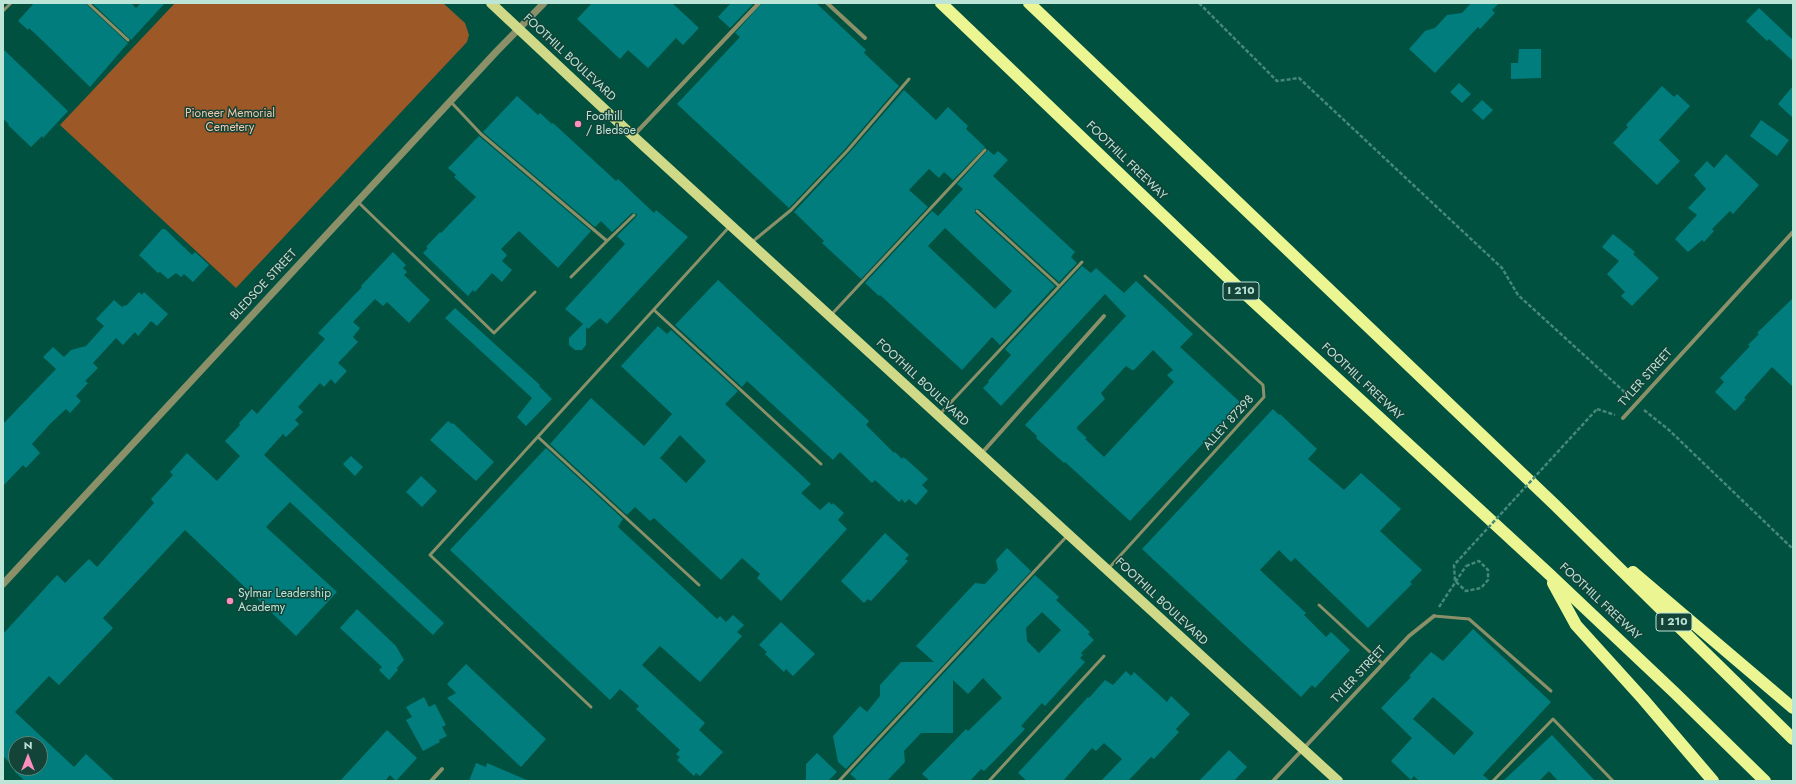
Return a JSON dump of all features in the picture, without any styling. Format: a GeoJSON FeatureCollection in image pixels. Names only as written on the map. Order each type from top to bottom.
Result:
{"type":"FeatureCollection","features":[{"type":"Feature","properties":{"kind":"highway","name":"FOOTHILL FREEWAY"},"geometry":{"type":"LineString","coordinates":[[941,3],[1242,291],[1548,573],[1675,693],[1765,781]]}},
{"type":"Feature","properties":{"kind":"highway","name":"I 210"},"geometry":{"type":"LineString","coordinates":[[1029,3],[1555,505],[1793,739]]}},
{"type":"Feature","properties":{"kind":"highway"},"geometry":{"type":"LineString","coordinates":[[1555,505],[1793,708]]}},
{"type":"Feature","properties":{"kind":"highway"},"geometry":{"type":"LineString","coordinates":[[1548,573],[1576,625],[1643,699],[1713,781]]}},
{"type":"Feature","properties":{"kind":"main road","name":"FOOTHILL BOULEVARD"},"geometry":{"type":"LineString","coordinates":[[490,3],[633,136],[1338,781]]}},
{"type":"Feature","properties":{"kind":"street","name":"BLEDSOE STREET"},"geometry":{"type":"LineString","coordinates":[[3,584],[518,28],[544,3]]}},
{"type":"Feature","properties":{"kind":"street"},"geometry":{"type":"LineString","coordinates":[[633,136],[759,3]]}},
{"type":"Feature","properties":{"kind":"street"},"geometry":{"type":"LineString","coordinates":[[827,3],[865,38]]}},
{"type":"Feature","properties":{"kind":"street","name":"TYLER STREET"},"geometry":{"type":"LineString","coordinates":[[1623,418],[1793,232]]}},
{"type":"Feature","properties":{"kind":"street"},"geometry":{"type":"LineString","coordinates":[[981,454],[1104,316]]}},
{"type":"Feature","properties":{"kind":"street","name":"TYLER STREET"},"geometry":{"type":"LineString","coordinates":[[1273,781],[1409,636],[1434,616]]}},
{"type":"Feature","properties":{"kind":"street"},"geometry":{"type":"LineString","coordinates":[[431,781],[442,769]]}},
{"type":"Feature","properties":{"kind":"lane"},"geometry":{"type":"LineString","coordinates":[[3,11],[11,3]]}},
{"type":"Feature","properties":{"kind":"lane"},"geometry":{"type":"LineString","coordinates":[[88,3],[128,40]]}},
{"type":"Feature","properties":{"kind":"lane"},"geometry":{"type":"LineString","coordinates":[[750,243],[791,210],[848,150],[909,79]]}},
{"type":"Feature","properties":{"kind":"lane"},"geometry":{"type":"LineString","coordinates":[[450,102],[481,134],[607,241]]}},
{"type":"Feature","properties":{"kind":"lane"},"geometry":{"type":"LineString","coordinates":[[830,316],[985,150]]}},
{"type":"Feature","properties":{"kind":"lane"},"geometry":{"type":"LineString","coordinates":[[358,202],[494,332],[535,292]]}},
{"type":"Feature","properties":{"kind":"lane"},"geometry":{"type":"LineString","coordinates":[[977,211],[1059,286]]}},
{"type":"Feature","properties":{"kind":"lane"},"geometry":{"type":"LineString","coordinates":[[571,278],[634,215]]}},
{"type":"Feature","properties":{"kind":"lane"},"geometry":{"type":"LineString","coordinates":[[591,706],[430,555],[731,225]]}},
{"type":"Feature","properties":{"kind":"lane"},"geometry":{"type":"LineString","coordinates":[[939,416],[1082,262]]}},
{"type":"Feature","properties":{"kind":"lane","name":"ALLEY 87298"},"geometry":{"type":"LineString","coordinates":[[1107,570],[1264,397],[1264,385],[1145,276]]}},
{"type":"Feature","properties":{"kind":"lane"},"geometry":{"type":"LineString","coordinates":[[654,310],[821,464]]}},
{"type":"Feature","properties":{"kind":"lane"},"geometry":{"type":"LineString","coordinates":[[538,436],[699,585]]}},
{"type":"Feature","properties":{"kind":"lane"},"geometry":{"type":"LineString","coordinates":[[839,781],[1069,534]]}},
{"type":"Feature","properties":{"kind":"lane"},"geometry":{"type":"LineString","coordinates":[[1318,605],[1383,664]]}},
{"type":"Feature","properties":{"kind":"lane"},"geometry":{"type":"LineString","coordinates":[[1434,616],[1469,619],[1551,692]]}},
{"type":"Feature","properties":{"kind":"lane"},"geometry":{"type":"LineString","coordinates":[[989,781],[1104,656]]}},
{"type":"Feature","properties":{"kind":"lane"},"geometry":{"type":"LineString","coordinates":[[1493,781],[1553,719],[1614,781]]}},
{"type":"Feature","properties":{"kind":"path"},"geometry":{"type":"LineString","coordinates":[[1199,3],[1277,81],[1299,78],[1502,268],[1518,295],[1668,430],[1793,549]]}},
{"type":"Feature","properties":{"kind":"path","name":"TYLER STREET"},"geometry":{"type":"LineString","coordinates":[[1434,616],[1466,566],[1479,561],[1488,570],[1488,580],[1481,588],[1466,591],[1455,581],[1454,565],[1597,409],[1623,418]]}},
{"type":"Feature","properties":{"kind":"green space","name":"Pioneer Memorial Cemetery"},"geometry":{"type":"Polygon","coordinates":[[[175,3],[443,3],[465,23],[469,35],[467,42],[236,288],[60,125],[175,3]]]}},
{"type":"Feature","properties":{"kind":"building"},"geometry":{"type":"Polygon","coordinates":[[[34,3],[85,3],[128,43],[90,87],[29,28],[28,30],[18,21],[34,3]]]}},
{"type":"Feature","properties":{"kind":"building"},"geometry":{"type":"Polygon","coordinates":[[[92,3],[131,3],[136,8],[141,3],[165,3],[131,40],[92,3]]]}},
{"type":"Feature","properties":{"kind":"building"},"geometry":{"type":"Polygon","coordinates":[[[592,3],[672,3],[699,28],[683,45],[676,38],[648,68],[628,50],[620,59],[577,19],[592,3]]]}},
{"type":"Feature","properties":{"kind":"building"},"geometry":{"type":"Polygon","coordinates":[[[731,3],[754,3],[730,28],[718,17],[731,3]]]}},
{"type":"Feature","properties":{"kind":"building"},"geometry":{"type":"Polygon","coordinates":[[[762,3],[816,3],[866,50],[864,53],[899,86],[846,148],[789,208],[677,104],[740,37],[735,33],[762,3]]]}},
{"type":"Feature","properties":{"kind":"building"},"geometry":{"type":"Polygon","coordinates":[[[1471,3],[1499,3],[1492,10],[1495,13],[1480,29],[1478,27],[1435,73],[1409,49],[1425,31],[1435,28],[1447,15],[1462,13],[1471,3]]]}},
{"type":"Feature","properties":{"kind":"building"},"geometry":{"type":"Polygon","coordinates":[[[1759,8],[1793,40],[1793,61],[1769,39],[1767,41],[1746,21],[1759,8]]]}},
{"type":"Feature","properties":{"kind":"building"},"geometry":{"type":"Polygon","coordinates":[[[3,49],[68,111],[43,138],[42,136],[31,147],[3,119],[3,49]]]}},
{"type":"Feature","properties":{"kind":"building"},"geometry":{"type":"Polygon","coordinates":[[[1519,49],[1541,49],[1541,78],[1511,79],[1511,63],[1518,63],[1519,49]]]}},
{"type":"Feature","properties":{"kind":"building"},"geometry":{"type":"Polygon","coordinates":[[[1459,83],[1471,94],[1462,103],[1450,92],[1459,83]]]}},
{"type":"Feature","properties":{"kind":"building"},"geometry":{"type":"Polygon","coordinates":[[[1662,86],[1674,97],[1677,94],[1690,106],[1659,140],[1680,161],[1657,185],[1613,143],[1628,127],[1626,125],[1662,86]]]}},
{"type":"Feature","properties":{"kind":"building"},"geometry":{"type":"Polygon","coordinates":[[[1793,86],[1793,118],[1778,104],[1793,86]]]}},
{"type":"Feature","properties":{"kind":"building"},"geometry":{"type":"Polygon","coordinates":[[[904,90],[936,120],[948,107],[968,126],[966,129],[985,147],[953,180],[944,172],[939,178],[929,169],[909,190],[928,207],[861,279],[822,243],[824,241],[794,212],[850,152],[904,90]]]}},
{"type":"Feature","properties":{"kind":"building"},"geometry":{"type":"Polygon","coordinates":[[[517,96],[538,115],[540,113],[552,124],[553,123],[616,181],[618,179],[654,213],[656,210],[688,237],[607,324],[600,318],[588,329],[586,327],[586,345],[582,350],[575,350],[569,345],[569,338],[583,324],[565,309],[625,244],[617,236],[636,217],[637,214],[632,213],[612,232],[601,221],[595,227],[483,132],[517,96]]]}},
{"type":"Feature","properties":{"kind":"building"},"geometry":{"type":"Polygon","coordinates":[[[1482,100],[1493,110],[1483,120],[1472,110],[1482,100]]]}},
{"type":"Feature","properties":{"kind":"building"},"geometry":{"type":"Polygon","coordinates":[[[1761,120],[1789,140],[1777,156],[1750,136],[1761,120]]]}},
{"type":"Feature","properties":{"kind":"building"},"geometry":{"type":"Polygon","coordinates":[[[479,136],[591,231],[558,268],[519,231],[501,249],[507,255],[502,261],[512,270],[502,282],[492,273],[475,292],[473,290],[468,296],[423,253],[428,248],[426,247],[440,232],[441,233],[476,197],[454,177],[456,175],[448,168],[479,136]]]}},
{"type":"Feature","properties":{"kind":"building"},"geometry":{"type":"Polygon","coordinates":[[[988,150],[994,155],[998,151],[1008,160],[993,176],[1075,252],[1071,257],[1077,263],[1059,282],[979,209],[975,209],[975,213],[1055,286],[1000,345],[992,337],[962,370],[865,283],[932,211],[938,216],[963,189],[957,184],[988,150]],[[945,228],[928,246],[995,309],[1012,291],[945,228]]]}},
{"type":"Feature","properties":{"kind":"building"},"geometry":{"type":"Polygon","coordinates":[[[1726,154],[1759,185],[1733,214],[1730,211],[1712,229],[1714,231],[1704,242],[1702,240],[1688,252],[1675,239],[1697,215],[1688,208],[1706,189],[1694,175],[1707,161],[1714,168],[1726,154]]]}},
{"type":"Feature","properties":{"kind":"building"},"geometry":{"type":"Polygon","coordinates":[[[162,229],[165,229],[192,255],[195,252],[209,265],[193,282],[184,274],[181,277],[176,273],[168,279],[160,272],[158,273],[139,255],[162,229]]]}},
{"type":"Feature","properties":{"kind":"building"},"geometry":{"type":"Polygon","coordinates":[[[1613,234],[1635,252],[1633,254],[1659,278],[1632,306],[1621,296],[1625,292],[1607,274],[1619,261],[1602,247],[1613,234]]]}},
{"type":"Feature","properties":{"kind":"building"},"geometry":{"type":"Polygon","coordinates":[[[393,252],[406,265],[403,268],[407,272],[404,275],[430,300],[409,323],[387,302],[383,306],[375,299],[353,322],[360,328],[353,337],[358,342],[338,363],[347,371],[335,384],[331,379],[324,387],[320,383],[298,407],[303,412],[295,420],[299,424],[286,437],[283,434],[264,455],[444,623],[433,635],[290,502],[266,527],[337,592],[296,636],[185,530],[103,618],[113,628],[59,685],[49,676],[15,712],[41,736],[8,736],[8,761],[3,756],[3,634],[57,575],[65,583],[89,559],[97,567],[154,503],[151,499],[173,475],[170,472],[187,453],[217,481],[240,456],[225,441],[252,409],[257,414],[325,339],[318,333],[362,287],[361,286],[393,252]]]}},
{"type":"Feature","properties":{"kind":"building"},"geometry":{"type":"Polygon","coordinates":[[[1082,266],[1091,273],[1096,268],[1124,293],[1136,281],[1193,334],[1180,347],[1241,403],[1130,521],[1065,462],[1064,463],[1036,438],[1037,436],[1025,425],[1126,316],[1105,294],[1001,406],[983,388],[1011,355],[1005,349],[1082,266]],[[1153,350],[1134,370],[1126,366],[1101,393],[1105,399],[1077,427],[1077,429],[1104,457],[1174,382],[1167,375],[1173,370],[1153,350]]]}},
{"type":"Feature","properties":{"kind":"building"},"geometry":{"type":"Polygon","coordinates":[[[718,280],[869,421],[866,425],[894,453],[895,452],[902,459],[903,457],[906,459],[928,479],[922,485],[928,491],[916,505],[909,499],[905,503],[902,499],[899,502],[875,480],[872,483],[840,452],[833,460],[747,381],[742,387],[675,325],[718,280]]]}},
{"type":"Feature","properties":{"kind":"building"},"geometry":{"type":"Polygon","coordinates":[[[139,292],[142,295],[144,292],[168,314],[157,326],[151,321],[138,336],[135,332],[123,345],[116,338],[93,363],[98,368],[85,381],[88,383],[76,396],[81,401],[70,413],[66,409],[50,424],[32,444],[40,453],[26,468],[23,465],[3,486],[3,424],[56,369],[43,357],[53,347],[64,357],[71,350],[86,346],[104,326],[96,319],[114,300],[122,307],[125,305],[126,306],[139,292]]]}},
{"type":"Feature","properties":{"kind":"building"},"geometry":{"type":"Polygon","coordinates":[[[1793,298],[1793,387],[1772,367],[1744,398],[1746,399],[1735,411],[1715,392],[1724,382],[1720,378],[1750,346],[1748,345],[1759,334],[1757,333],[1793,298]]]}},
{"type":"Feature","properties":{"kind":"building"},"geometry":{"type":"Polygon","coordinates":[[[455,308],[540,385],[539,386],[552,399],[526,426],[517,417],[532,398],[445,318],[455,308]]]}},
{"type":"Feature","properties":{"kind":"building"},"geometry":{"type":"Polygon","coordinates":[[[658,326],[667,334],[671,330],[738,391],[725,404],[811,484],[801,493],[820,510],[829,502],[832,505],[833,503],[844,513],[838,520],[847,529],[781,601],[757,578],[760,574],[742,558],[721,580],[654,518],[650,521],[635,507],[627,515],[550,444],[591,398],[644,446],[672,414],[621,366],[658,326]],[[680,435],[660,458],[686,483],[706,461],[680,435]]]}},
{"type":"Feature","properties":{"kind":"building"},"geometry":{"type":"Polygon","coordinates":[[[1273,409],[1317,449],[1308,459],[1344,490],[1361,473],[1401,509],[1380,531],[1422,570],[1410,582],[1412,584],[1368,628],[1295,558],[1291,562],[1279,550],[1260,570],[1306,613],[1304,615],[1326,637],[1331,632],[1350,650],[1315,688],[1312,685],[1301,697],[1142,549],[1273,409]]]}},
{"type":"Feature","properties":{"kind":"building"},"geometry":{"type":"Polygon","coordinates":[[[448,421],[452,424],[453,423],[494,462],[476,481],[430,440],[448,421]]]}},
{"type":"Feature","properties":{"kind":"building"},"geometry":{"type":"Polygon","coordinates":[[[546,448],[623,519],[618,527],[717,619],[720,616],[726,622],[733,615],[744,625],[737,632],[742,636],[700,682],[660,646],[642,665],[705,723],[699,730],[723,752],[700,776],[696,773],[694,776],[677,760],[680,757],[676,754],[680,750],[636,709],[639,706],[620,689],[610,700],[450,550],[546,448]]]}},
{"type":"Feature","properties":{"kind":"building"},"geometry":{"type":"Polygon","coordinates":[[[351,456],[363,467],[355,476],[343,464],[351,456]]]}},
{"type":"Feature","properties":{"kind":"building"},"geometry":{"type":"Polygon","coordinates":[[[421,476],[437,491],[422,507],[406,492],[421,476]]]}},
{"type":"Feature","properties":{"kind":"building"},"geometry":{"type":"Polygon","coordinates":[[[885,533],[909,555],[905,559],[908,561],[871,601],[868,599],[864,603],[841,581],[885,533]]]}},
{"type":"Feature","properties":{"kind":"building"},"geometry":{"type":"Polygon","coordinates":[[[1007,548],[1031,571],[846,769],[838,762],[833,736],[860,706],[867,712],[880,696],[880,685],[901,662],[934,662],[916,646],[975,583],[985,584],[998,570],[996,560],[1007,548]]]}},
{"type":"Feature","properties":{"kind":"building"},"geometry":{"type":"Polygon","coordinates":[[[1035,575],[1059,597],[1056,600],[1090,632],[1088,634],[1094,640],[1081,653],[1083,655],[1080,658],[1085,662],[1045,706],[1042,703],[1021,726],[1025,729],[1000,755],[984,771],[981,769],[970,781],[930,781],[922,774],[966,729],[968,731],[1002,698],[983,678],[968,694],[953,680],[953,733],[921,733],[904,751],[905,762],[887,781],[858,781],[850,774],[1035,575]],[[1042,612],[1026,628],[1027,641],[1039,653],[1061,630],[1042,612]]]}},
{"type":"Feature","properties":{"kind":"building"},"geometry":{"type":"Polygon","coordinates":[[[357,609],[396,646],[404,660],[389,680],[379,670],[382,667],[340,628],[357,609]]]}},
{"type":"Feature","properties":{"kind":"building"},"geometry":{"type":"Polygon","coordinates":[[[781,622],[815,654],[793,676],[786,669],[784,672],[765,654],[767,652],[759,645],[781,622]]]}},
{"type":"Feature","properties":{"kind":"building"},"geometry":{"type":"Polygon","coordinates":[[[1473,629],[1551,702],[1483,775],[1490,781],[1419,781],[1414,776],[1411,780],[1391,761],[1412,738],[1381,708],[1411,677],[1409,676],[1431,652],[1443,661],[1473,629]],[[1433,697],[1413,719],[1454,755],[1474,733],[1433,697]]]}},
{"type":"Feature","properties":{"kind":"building"},"geometry":{"type":"Polygon","coordinates":[[[466,664],[546,739],[521,767],[447,698],[456,693],[447,684],[466,664]]]}},
{"type":"Feature","properties":{"kind":"building"},"geometry":{"type":"Polygon","coordinates":[[[1126,671],[1131,676],[1134,672],[1167,702],[1171,696],[1190,714],[1176,729],[1179,732],[1154,759],[1151,757],[1128,781],[1101,781],[1122,759],[1104,743],[1096,751],[1092,748],[1063,781],[1027,781],[1018,773],[1105,680],[1113,685],[1126,671]]]}},
{"type":"Feature","properties":{"kind":"building"},"geometry":{"type":"Polygon","coordinates":[[[424,697],[429,707],[435,704],[446,725],[442,727],[447,736],[439,740],[440,742],[423,751],[406,720],[412,717],[406,707],[424,697]]]}},
{"type":"Feature","properties":{"kind":"building"},"geometry":{"type":"Polygon","coordinates":[[[387,730],[417,758],[396,781],[390,775],[385,781],[340,781],[387,730]]]}},
{"type":"Feature","properties":{"kind":"building"},"geometry":{"type":"Polygon","coordinates":[[[1552,735],[1595,781],[1558,781],[1549,771],[1539,781],[1503,781],[1552,735]]]}},
{"type":"Feature","properties":{"kind":"building"},"geometry":{"type":"Polygon","coordinates":[[[48,743],[74,767],[86,754],[115,781],[25,781],[20,776],[48,776],[48,743]]]}},
{"type":"Feature","properties":{"kind":"building"},"geometry":{"type":"Polygon","coordinates":[[[1229,750],[1247,767],[1234,781],[1199,781],[1229,750]]]}},
{"type":"Feature","properties":{"kind":"building"},"geometry":{"type":"Polygon","coordinates":[[[817,753],[837,772],[828,781],[806,781],[806,764],[817,753]]]}},
{"type":"Feature","properties":{"kind":"building"},"geometry":{"type":"Polygon","coordinates":[[[476,763],[486,767],[487,763],[529,781],[469,781],[476,763]]]}},
{"type":"Feature","properties":{"kind":"place","name":"Foothill / Bledsoe"},"geometry":{"type":"Point","coordinates":[578,124]}},
{"type":"Feature","properties":{"kind":"place","name":"Sylmar Leadership Academy"},"geometry":{"type":"Point","coordinates":[230,601]}}]}
